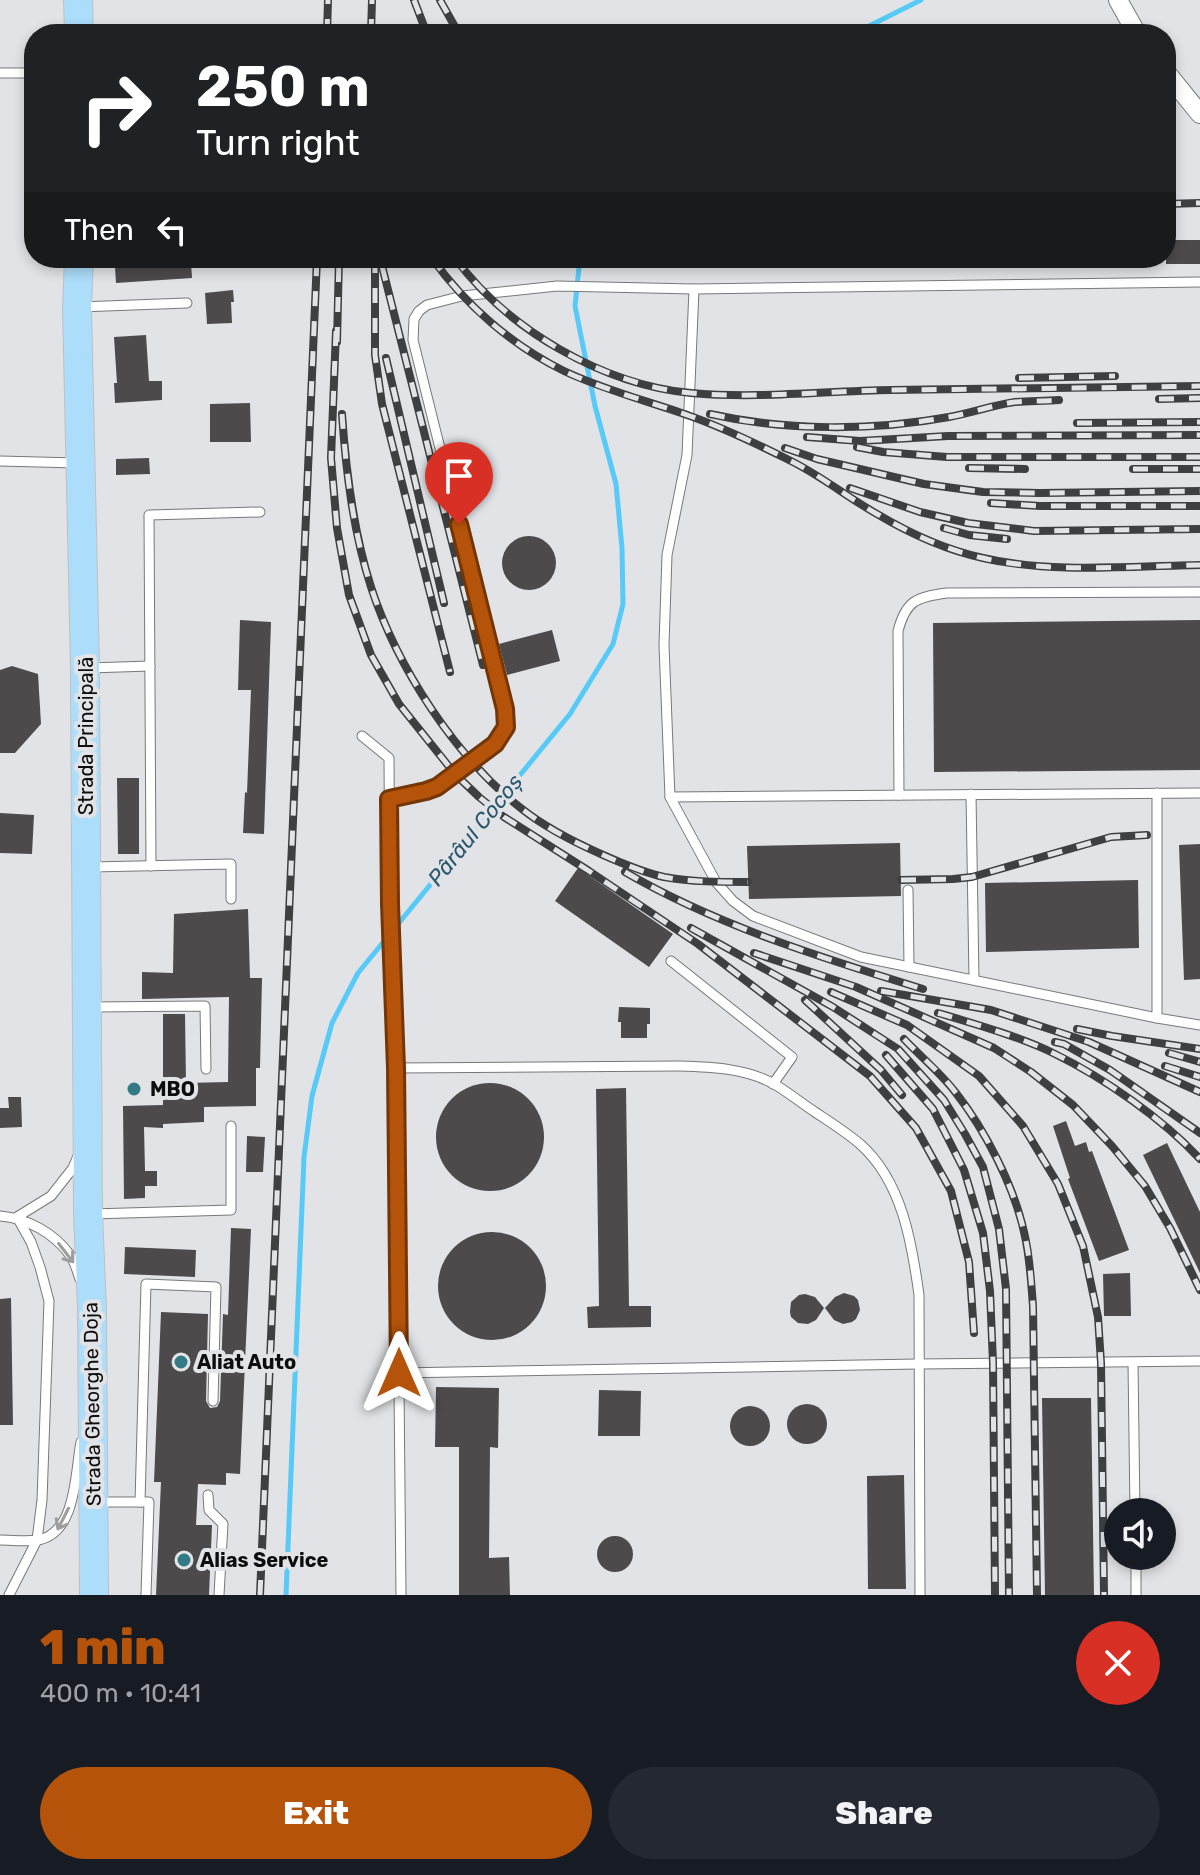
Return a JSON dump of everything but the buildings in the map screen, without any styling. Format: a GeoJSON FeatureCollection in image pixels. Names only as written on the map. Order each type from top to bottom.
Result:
{"type":"FeatureCollection","features":[{"type":"Feature","properties":{"kind":"main road"},"geometry":{"type":"LineString","coordinates":[[78,0],[79,24]]}},
{"type":"Feature","properties":{"kind":"main road","name":"Strada Principală"},"geometry":{"type":"LineString","coordinates":[[79,268],[87,867],[88,1214]]}},
{"type":"Feature","properties":{"kind":"main road","name":"Strada Gheorghe Doja"},"geometry":{"type":"LineString","coordinates":[[88,1214],[92,1308],[94,1595]]}},
{"type":"Feature","properties":{"kind":"street"},"geometry":{"type":"LineString","coordinates":[[1118,0],[1131,24]]}},
{"type":"Feature","properties":{"kind":"street"},"geometry":{"type":"LineString","coordinates":[[1176,84],[1200,114]]}},
{"type":"Feature","properties":{"kind":"lane"},"geometry":{"type":"LineString","coordinates":[[0,73],[24,73]]}},
{"type":"Feature","properties":{"kind":"lane"},"geometry":{"type":"LineString","coordinates":[[389,799],[426,791],[446,781],[495,744],[506,727],[507,718],[413,340],[414,319],[427,305],[462,296],[557,286],[694,289],[1200,282]]}},
{"type":"Feature","properties":{"kind":"lane"},"geometry":{"type":"LineString","coordinates":[[694,289],[687,455],[667,555],[664,645],[670,797],[716,882],[733,901],[753,916],[861,957],[1200,1025]]}},
{"type":"Feature","properties":{"kind":"lane"},"geometry":{"type":"LineString","coordinates":[[77,307],[187,303]]}},
{"type":"Feature","properties":{"kind":"lane"},"geometry":{"type":"LineString","coordinates":[[0,461],[80,463]]}},
{"type":"Feature","properties":{"kind":"lane"},"geometry":{"type":"LineString","coordinates":[[151,866],[149,515],[260,512]]}},
{"type":"Feature","properties":{"kind":"lane"},"geometry":{"type":"LineString","coordinates":[[899,795],[898,631],[903,613],[913,601],[947,593],[1200,592]]}},
{"type":"Feature","properties":{"kind":"lane"},"geometry":{"type":"LineString","coordinates":[[85,668],[150,666]]}},
{"type":"Feature","properties":{"kind":"lane"},"geometry":{"type":"LineString","coordinates":[[362,736],[389,758],[396,1068],[401,1595]]}},
{"type":"Feature","properties":{"kind":"lane"},"geometry":{"type":"LineString","coordinates":[[1157,793],[1157,1018]]}},
{"type":"Feature","properties":{"kind":"lane"},"geometry":{"type":"LineString","coordinates":[[670,797],[1200,793]]}},
{"type":"Feature","properties":{"kind":"lane"},"geometry":{"type":"LineString","coordinates":[[971,794],[974,979]]}},
{"type":"Feature","properties":{"kind":"lane"},"geometry":{"type":"LineString","coordinates":[[87,867],[231,864],[231,899]]}},
{"type":"Feature","properties":{"kind":"lane"},"geometry":{"type":"LineString","coordinates":[[908,890],[909,967]]}},
{"type":"Feature","properties":{"kind":"lane"},"geometry":{"type":"LineString","coordinates":[[671,961],[792,1057],[773,1084]]}},
{"type":"Feature","properties":{"kind":"lane"},"geometry":{"type":"LineString","coordinates":[[88,1007],[205,1006],[206,1069]]}},
{"type":"Feature","properties":{"kind":"lane"},"geometry":{"type":"LineString","coordinates":[[396,1068],[715,1067],[744,1072],[773,1084],[861,1145],[884,1173],[898,1202],[913,1249],[919,1295],[920,1595]]}},
{"type":"Feature","properties":{"kind":"lane"},"geometry":{"type":"LineString","coordinates":[[88,1214],[231,1210],[231,1126]]}},
{"type":"Feature","properties":{"kind":"lane"},"geometry":{"type":"LineString","coordinates":[[17,1217],[51,1196],[73,1168],[89,1129]]}},
{"type":"Feature","properties":{"kind":"lane"},"geometry":{"type":"LineString","coordinates":[[0,1216],[17,1217],[49,1233],[71,1257],[92,1308]]}},
{"type":"Feature","properties":{"kind":"lane"},"geometry":{"type":"LineString","coordinates":[[9,1595],[37,1540],[42,1500],[49,1301],[31,1242],[17,1217]]}},
{"type":"Feature","properties":{"kind":"lane"},"geometry":{"type":"LineString","coordinates":[[140,1502],[146,1284],[216,1287],[213,1401]]}},
{"type":"Feature","properties":{"kind":"lane"},"geometry":{"type":"LineString","coordinates":[[399,1373],[1200,1361]]}},
{"type":"Feature","properties":{"kind":"lane"},"geometry":{"type":"LineString","coordinates":[[1133,1363],[1135,1498]]}},
{"type":"Feature","properties":{"kind":"lane"},"geometry":{"type":"LineString","coordinates":[[0,1540],[37,1540],[57,1531],[65,1521],[74,1489],[92,1389]]}},
{"type":"Feature","properties":{"kind":"lane"},"geometry":{"type":"LineString","coordinates":[[208,1495],[209,1510],[223,1524],[219,1595]]}},
{"type":"Feature","properties":{"kind":"lane"},"geometry":{"type":"LineString","coordinates":[[94,1502],[149,1502],[146,1595]]}},
{"type":"Feature","properties":{"kind":"lane"},"geometry":{"type":"LineString","coordinates":[[1136,1570],[1136,1595]]}},
{"type":"Feature","properties":{"kind":"waterway","name":"Pârâul Cocoș"},"geometry":{"type":"LineString","coordinates":[[873,24],[921,0]]}},
{"type":"Feature","properties":{"kind":"waterway","name":"Pârâul Cocoș"},"geometry":{"type":"LineString","coordinates":[[286,1595],[304,1157],[312,1096],[332,1023],[358,973],[570,714],[613,644],[623,604],[616,484],[595,406],[575,306],[579,268]]}},
{"type":"Feature","properties":{"kind":"railway"},"geometry":{"type":"LineString","coordinates":[[327,24],[328,0]]}},
{"type":"Feature","properties":{"kind":"railway"},"geometry":{"type":"LineString","coordinates":[[371,24],[372,0]]}},
{"type":"Feature","properties":{"kind":"railway"},"geometry":{"type":"LineString","coordinates":[[414,0],[423,24]]}},
{"type":"Feature","properties":{"kind":"railway"},"geometry":{"type":"LineString","coordinates":[[440,0],[453,24]]}},
{"type":"Feature","properties":{"kind":"railway"},"geometry":{"type":"LineString","coordinates":[[1176,204],[1200,203]]}},
{"type":"Feature","properties":{"kind":"railway"},"geometry":{"type":"LineString","coordinates":[[260,1595],[317,268]]}},
{"type":"Feature","properties":{"kind":"railway"},"geometry":{"type":"LineString","coordinates":[[337,342],[339,268]]}},
{"type":"Feature","properties":{"kind":"railway"},"geometry":{"type":"LineString","coordinates":[[375,268],[375,355],[382,404],[450,672]]}},
{"type":"Feature","properties":{"kind":"railway"},"geometry":{"type":"LineString","coordinates":[[383,268],[483,665]]}},
{"type":"Feature","properties":{"kind":"railway"},"geometry":{"type":"LineString","coordinates":[[440,268],[491,323],[545,361],[595,384],[703,421],[753,442],[823,479],[889,521],[942,546],[983,558],[1036,566],[1200,565]]}},
{"type":"Feature","properties":{"kind":"railway"},"geometry":{"type":"LineString","coordinates":[[463,268],[501,308],[529,330],[591,365],[624,379],[658,388],[741,395],[1200,386]]}},
{"type":"Feature","properties":{"kind":"railway"},"geometry":{"type":"LineString","coordinates":[[336,331],[331,458],[337,528],[349,595],[371,655],[399,704],[455,774],[504,817],[698,944],[870,1076],[916,1128],[951,1191],[969,1262],[974,1333]]}},
{"type":"Feature","properties":{"kind":"railway"},"geometry":{"type":"LineString","coordinates":[[386,358],[444,603]]}},
{"type":"Feature","properties":{"kind":"railway"},"geometry":{"type":"LineString","coordinates":[[1019,378],[1115,376]]}},
{"type":"Feature","properties":{"kind":"railway"},"geometry":{"type":"LineString","coordinates":[[1159,399],[1200,398]]}},
{"type":"Feature","properties":{"kind":"railway"},"geometry":{"type":"LineString","coordinates":[[710,414],[769,424],[860,427],[920,422],[1015,402],[1059,400]]}},
{"type":"Feature","properties":{"kind":"railway"},"geometry":{"type":"LineString","coordinates":[[342,414],[355,523],[382,617],[431,708],[474,764],[531,816],[616,861],[664,877],[748,882]]}},
{"type":"Feature","properties":{"kind":"railway"},"geometry":{"type":"LineString","coordinates":[[1077,423],[1200,422]]}},
{"type":"Feature","properties":{"kind":"railway"},"geometry":{"type":"LineString","coordinates":[[807,437],[860,441],[948,436],[1200,435]]}},
{"type":"Feature","properties":{"kind":"railway"},"geometry":{"type":"LineString","coordinates":[[857,447],[947,457],[1200,457]]}},
{"type":"Feature","properties":{"kind":"railway"},"geometry":{"type":"LineString","coordinates":[[785,448],[817,459],[924,484],[983,492],[1200,491]]}},
{"type":"Feature","properties":{"kind":"railway"},"geometry":{"type":"LineString","coordinates":[[969,468],[1025,469]]}},
{"type":"Feature","properties":{"kind":"railway"},"geometry":{"type":"LineString","coordinates":[[1133,469],[1200,469]]}},
{"type":"Feature","properties":{"kind":"railway"},"geometry":{"type":"LineString","coordinates":[[850,488],[920,512],[968,523],[1034,531],[1200,529]]}},
{"type":"Feature","properties":{"kind":"railway"},"geometry":{"type":"LineString","coordinates":[[991,503],[1200,506]]}},
{"type":"Feature","properties":{"kind":"railway"},"geometry":{"type":"LineString","coordinates":[[944,528],[969,535],[1007,539]]}},
{"type":"Feature","properties":{"kind":"railway"},"geometry":{"type":"LineString","coordinates":[[901,880],[972,877],[1111,837],[1147,835]]}},
{"type":"Feature","properties":{"kind":"railway"},"geometry":{"type":"LineString","coordinates":[[625,872],[733,924],[923,989]]}},
{"type":"Feature","properties":{"kind":"railway"},"geometry":{"type":"LineString","coordinates":[[691,928],[833,1007],[898,1049],[944,1100],[983,1167],[999,1229],[1006,1289],[1009,1595]]}},
{"type":"Feature","properties":{"kind":"railway"},"geometry":{"type":"LineString","coordinates":[[754,953],[856,987],[994,1048],[1031,1072],[1073,1105],[1145,1186],[1170,1228],[1200,1290]]}},
{"type":"Feature","properties":{"kind":"railway"},"geometry":{"type":"LineString","coordinates":[[881,991],[991,1010],[1089,1042],[1200,1092]]}},
{"type":"Feature","properties":{"kind":"railway"},"geometry":{"type":"LineString","coordinates":[[831,992],[907,1025],[979,1076],[1023,1126],[1058,1184],[1083,1246],[1098,1317],[1104,1595]]}},
{"type":"Feature","properties":{"kind":"railway"},"geometry":{"type":"LineString","coordinates":[[805,1000],[881,1070],[902,1095]]}},
{"type":"Feature","properties":{"kind":"railway"},"geometry":{"type":"LineString","coordinates":[[938,1013],[1028,1042],[1074,1064],[1151,1115],[1200,1159]]}},
{"type":"Feature","properties":{"kind":"railway"},"geometry":{"type":"LineString","coordinates":[[1077,1029],[1200,1049]]}},
{"type":"Feature","properties":{"kind":"railway"},"geometry":{"type":"LineString","coordinates":[[904,1039],[950,1086],[977,1124],[1006,1178],[1024,1232],[1033,1306],[1037,1595]]}},
{"type":"Feature","properties":{"kind":"railway"},"geometry":{"type":"LineString","coordinates":[[1055,1042],[1110,1070],[1200,1133]]}},
{"type":"Feature","properties":{"kind":"railway"},"geometry":{"type":"LineString","coordinates":[[1169,1053],[1200,1062]]}},
{"type":"Feature","properties":{"kind":"railway"},"geometry":{"type":"LineString","coordinates":[[886,1055],[933,1109],[964,1170],[983,1233],[990,1291],[993,1363],[995,1595]]}},
{"type":"Feature","properties":{"kind":"railway"},"geometry":{"type":"LineString","coordinates":[[1165,1066],[1200,1077]]}},
{"type":"Feature","properties":{"kind":"place","name":"MBO"},"geometry":{"type":"Point","coordinates":[134,1089]}},
{"type":"Feature","properties":{"kind":"place","name":"Aliat Auto"},"geometry":{"type":"Point","coordinates":[181,1362]}},
{"type":"Feature","properties":{"kind":"place","name":"Alias Service"},"geometry":{"type":"Point","coordinates":[184,1560]}},
{"type":"Feature","properties":{"kind":"route"},"geometry":{"type":"LineString","coordinates":[[399,1373],[389,799],[437,787],[495,744],[506,727],[507,718],[459,524]]}}]}
